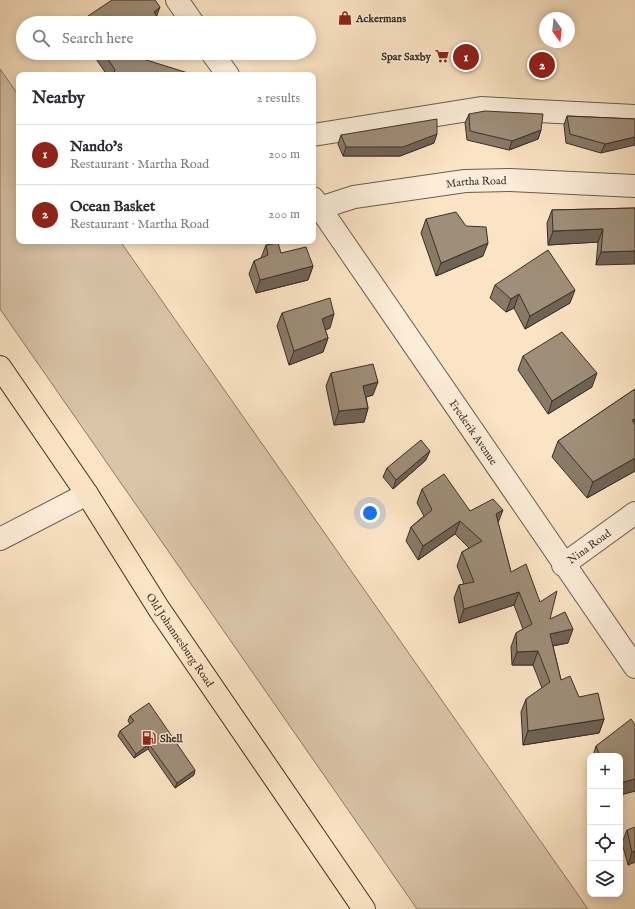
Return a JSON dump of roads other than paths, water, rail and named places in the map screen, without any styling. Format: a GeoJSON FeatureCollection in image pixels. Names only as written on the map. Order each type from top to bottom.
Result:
{"type":"FeatureCollection","features":[{"type":"Feature","properties":{"kind":"main road","name":"Old Johannesburg Road"},"geometry":{"type":"LineString","coordinates":[[0,367],[87,494],[159,609],[364,909]]}},
{"type":"Feature","properties":{"kind":"street"},"geometry":{"type":"LineString","coordinates":[[177,0],[188,16]]}},
{"type":"Feature","properties":{"kind":"street"},"geometry":{"type":"LineString","coordinates":[[217,60],[226,72]]}},
{"type":"Feature","properties":{"kind":"street"},"geometry":{"type":"LineString","coordinates":[[316,135],[481,108],[635,116]]}},
{"type":"Feature","properties":{"kind":"street","name":"Martha Road"},"geometry":{"type":"LineString","coordinates":[[316,203],[472,180],[510,180],[635,186]]}},
{"type":"Feature","properties":{"kind":"street","name":"Frederik Avenue"},"geometry":{"type":"LineString","coordinates":[[316,203],[563,565],[635,667]]}},
{"type":"Feature","properties":{"kind":"street"},"geometry":{"type":"LineString","coordinates":[[0,539],[87,494]]}},
{"type":"Feature","properties":{"kind":"street","name":"Nina Road"},"geometry":{"type":"LineString","coordinates":[[563,565],[635,514]]}},
{"type":"Feature","properties":{"kind":"place","name":"Ackermans"},"geometry":{"type":"Point","coordinates":[345,18]}},
{"type":"Feature","properties":{"kind":"place","name":"Spar Saxby"},"geometry":{"type":"Point","coordinates":[442,56]}},
{"type":"Feature","properties":{"kind":"place","name":"Nando's"},"geometry":{"type":"Point","coordinates":[466,57]}},
{"type":"Feature","properties":{"kind":"place","name":"Ocean Basket"},"geometry":{"type":"Point","coordinates":[542,65]}},
{"type":"Feature","properties":{"kind":"place","name":"Shell"},"geometry":{"type":"Point","coordinates":[149,738]}}]}
